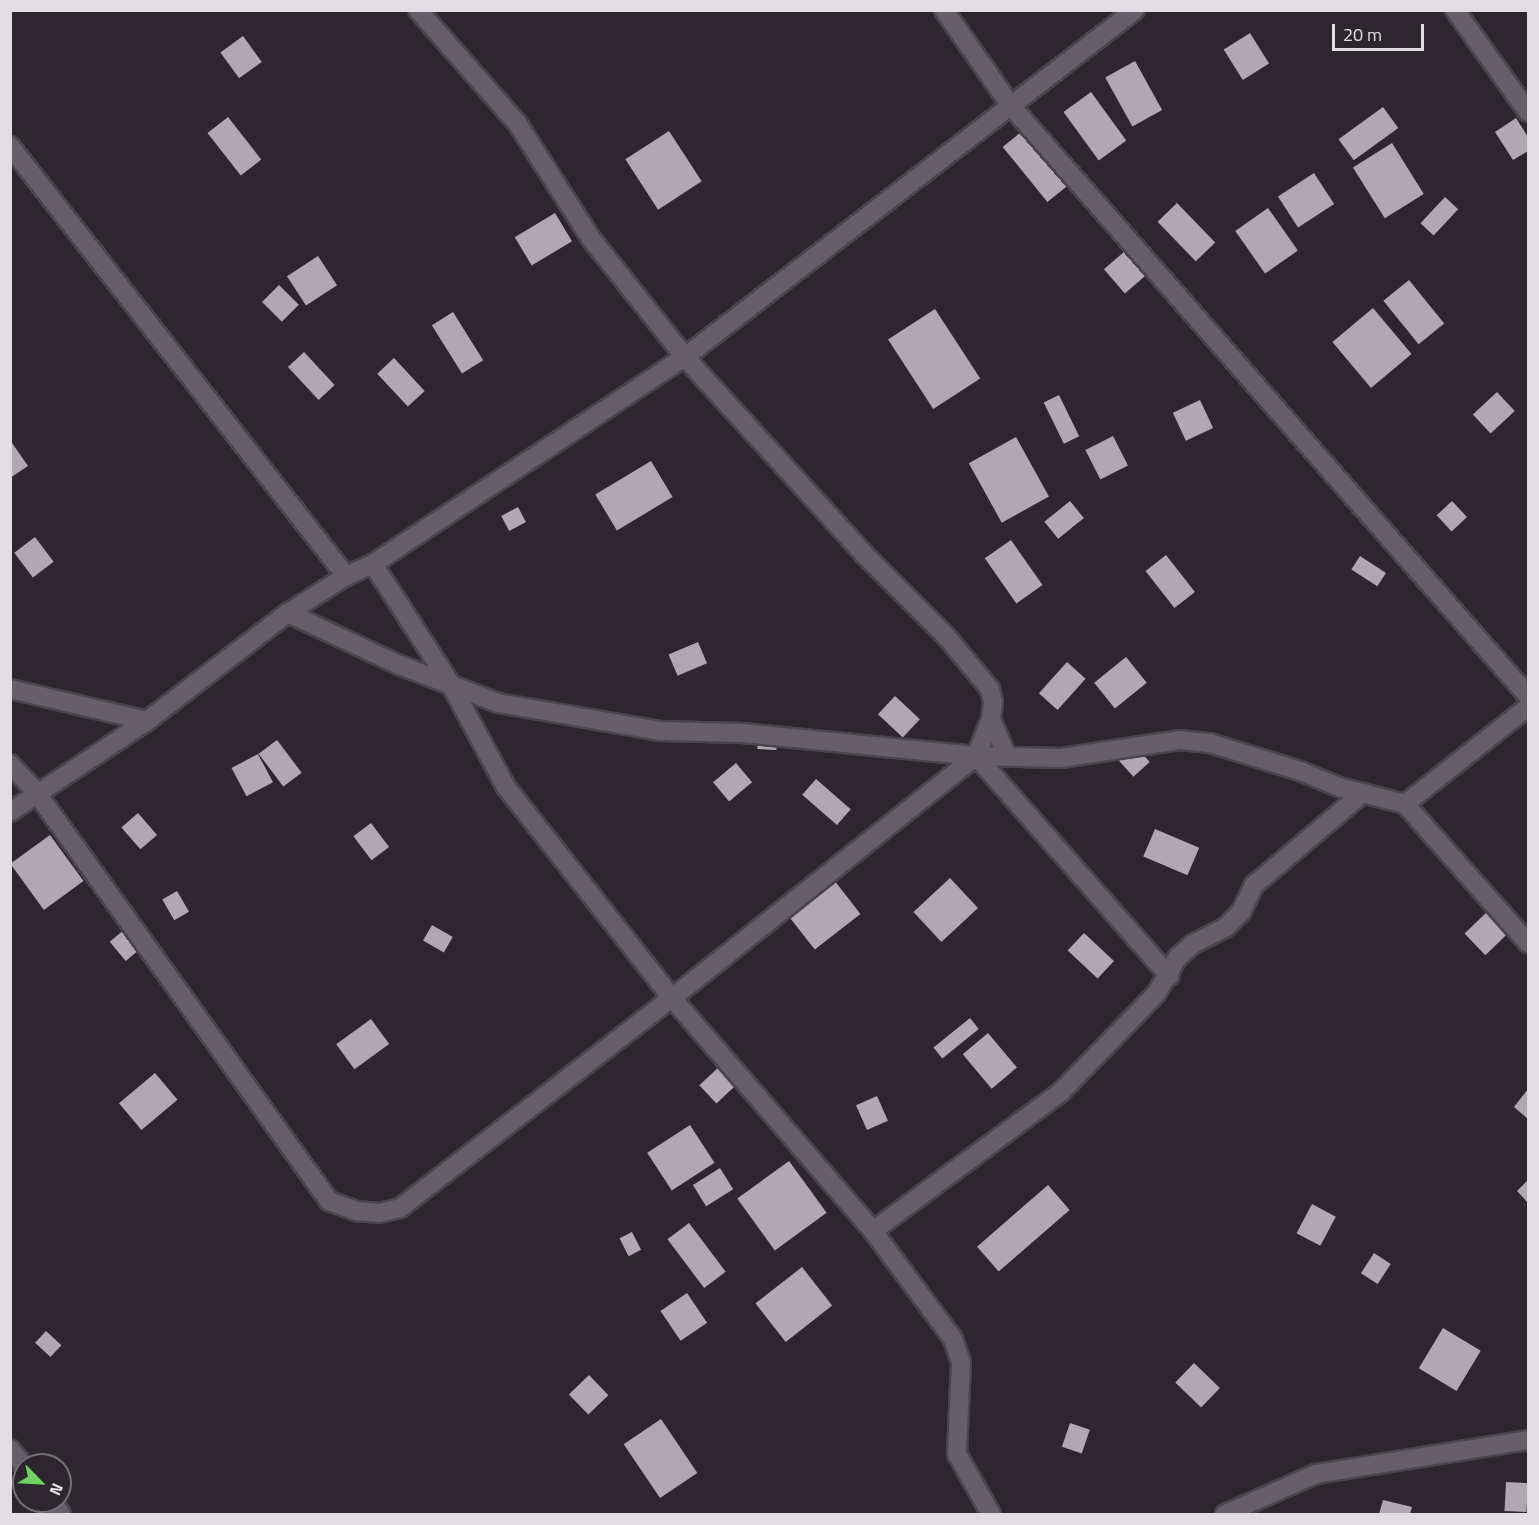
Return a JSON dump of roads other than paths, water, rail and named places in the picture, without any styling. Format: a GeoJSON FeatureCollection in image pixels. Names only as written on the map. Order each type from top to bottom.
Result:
{"type":"FeatureCollection","features":[{"type":"Feature","properties":{"kind":"street"},"geometry":{"type":"LineString","coordinates":[[418,10],[517,123],[590,237],[685,357],[864,554],[946,636],[990,689],[991,719],[1007,756]]}},
{"type":"Feature","properties":{"kind":"street"},"geometry":{"type":"LineString","coordinates":[[944,10],[1011,106],[1528,696]]}},
{"type":"Feature","properties":{"kind":"street"},"geometry":{"type":"LineString","coordinates":[[10,812],[36,792],[147,721],[288,613],[346,576],[374,564],[685,357],[1135,10]]}},
{"type":"Feature","properties":{"kind":"street"},"geometry":{"type":"LineString","coordinates":[[1455,10],[1528,112]]}},
{"type":"Feature","properties":{"kind":"street"},"geometry":{"type":"LineString","coordinates":[[10,146],[346,576]]}},
{"type":"Feature","properties":{"kind":"street"},"geometry":{"type":"LineString","coordinates":[[374,564],[450,682],[506,787],[672,998],[873,1231],[953,1339],[961,1362],[957,1454],[991,1515]]}},
{"type":"Feature","properties":{"kind":"street"},"geometry":{"type":"LineString","coordinates":[[288,613],[397,664],[523,710],[660,731],[742,733],[976,756],[1061,758],[1180,740],[1210,743],[1363,793],[1405,804],[1528,943]]}},
{"type":"Feature","properties":{"kind":"street"},"geometry":{"type":"LineString","coordinates":[[10,689],[147,721]]}},
{"type":"Feature","properties":{"kind":"street"},"geometry":{"type":"LineString","coordinates":[[1405,804],[1528,707]]}},
{"type":"Feature","properties":{"kind":"street"},"geometry":{"type":"LineString","coordinates":[[10,765],[36,792],[330,1201],[357,1211],[379,1213],[400,1208],[672,998],[976,756],[991,719]]}},
{"type":"Feature","properties":{"kind":"street"},"geometry":{"type":"LineString","coordinates":[[976,756],[1169,976]]}},
{"type":"Feature","properties":{"kind":"street"},"geometry":{"type":"LineString","coordinates":[[873,1231],[1061,1092],[1169,976],[1178,957],[1193,944],[1226,927],[1241,912],[1254,885],[1363,793]]}},
{"type":"Feature","properties":{"kind":"street"},"geometry":{"type":"LineString","coordinates":[[1225,1515],[1316,1474],[1528,1440]]}}]}
